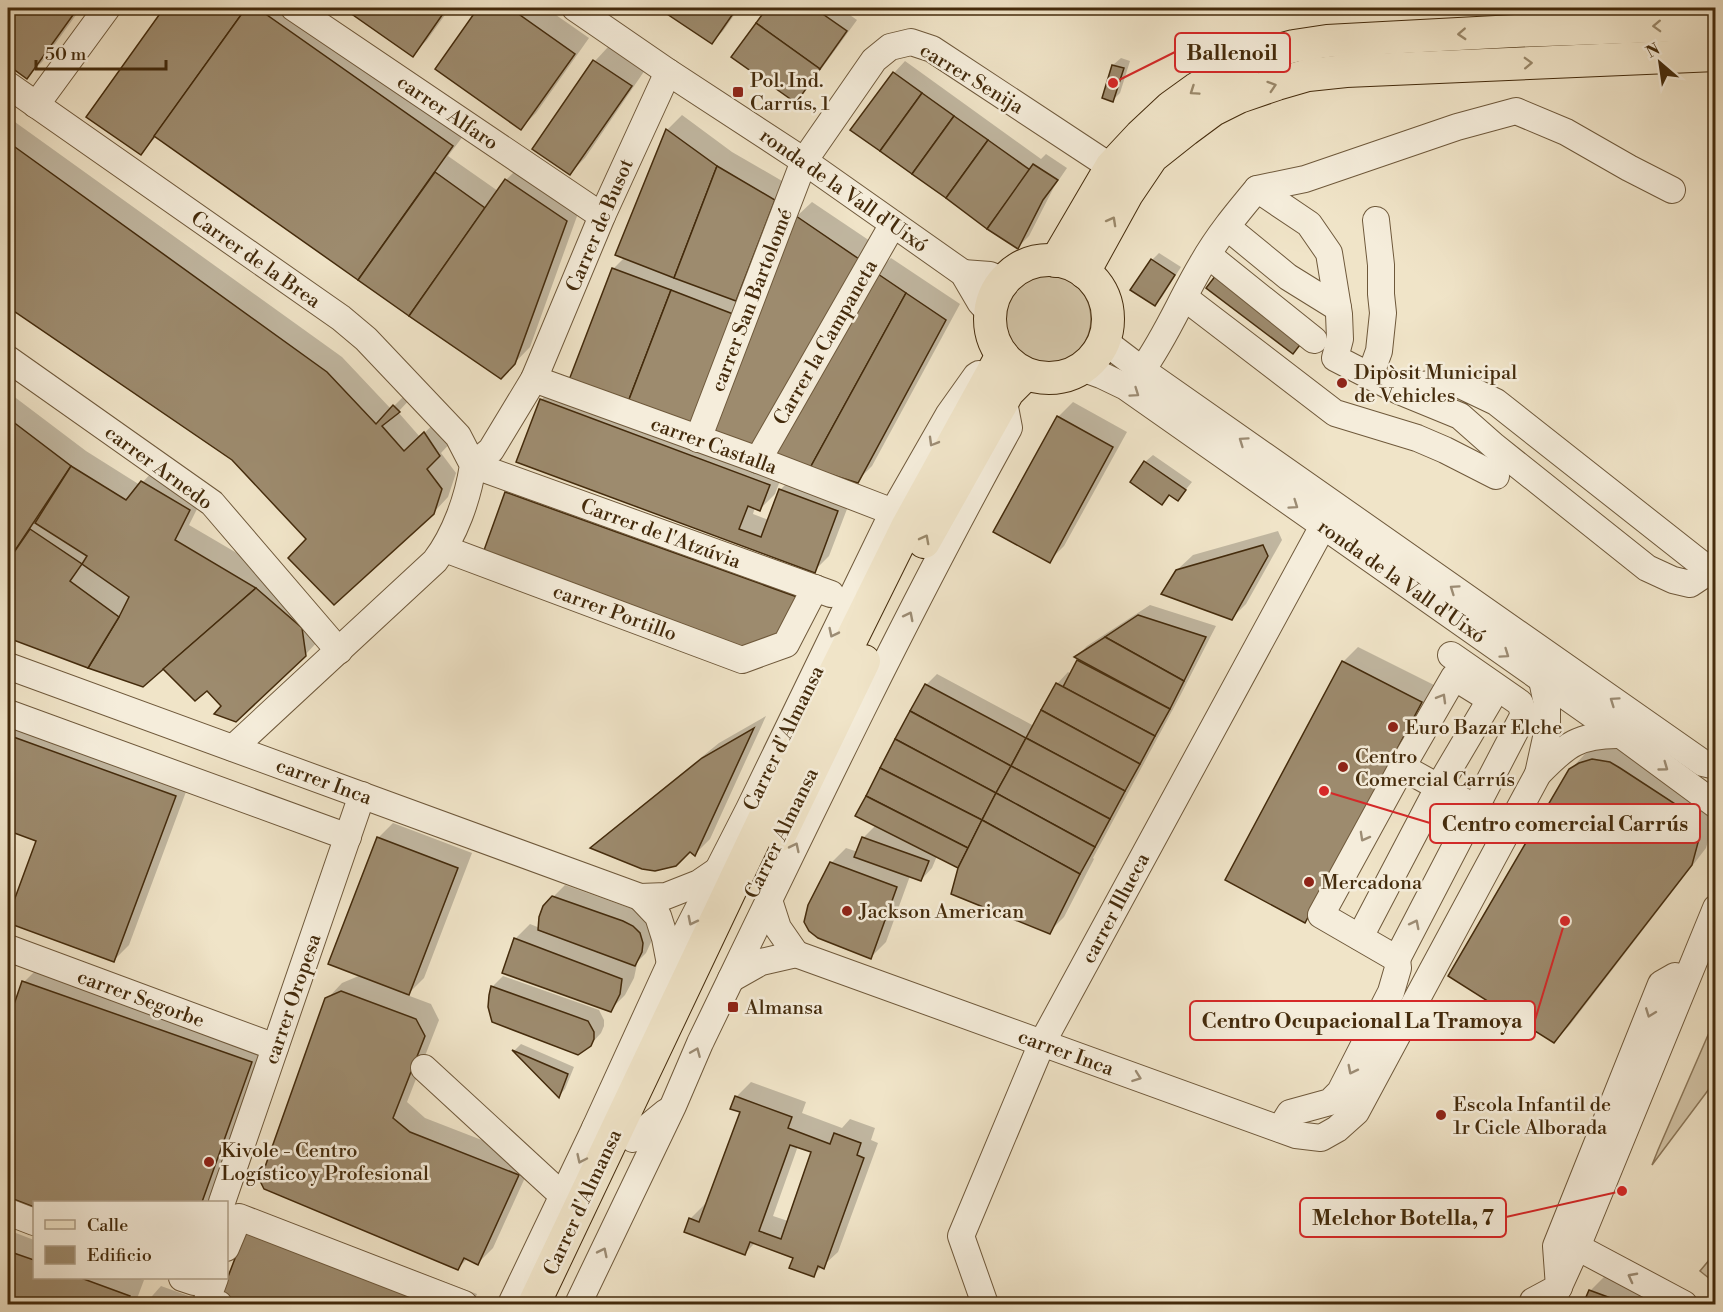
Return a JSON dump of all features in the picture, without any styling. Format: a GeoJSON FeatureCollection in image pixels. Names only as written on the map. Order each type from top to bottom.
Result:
{"type":"FeatureCollection","features":[{"type":"Feature","properties":{"kind":"main road"},"geometry":{"type":"LineString","coordinates":[[1070,266],[1111,167],[1171,107],[1229,69],[1264,54],[1327,41],[1716,24]]}},
{"type":"Feature","properties":{"kind":"main road"},"geometry":{"type":"LineString","coordinates":[[1070,266],[1127,194],[1152,157],[1214,110],[1239,97],[1277,84],[1308,75],[1347,71],[1716,55]]}},
{"type":"Feature","properties":{"kind":"main road"},"geometry":{"type":"LineString","coordinates":[[1033,263],[1070,266],[1097,286],[1104,298],[1108,314],[1107,327],[1104,341],[1098,352],[1082,368],[1070,374],[1052,378],[1026,374],[999,360],[990,326],[990,313],[1003,281],[1011,273],[1033,263]]}},
{"type":"Feature","properties":{"kind":"main road","name":"Carrer d'Almansa"},"geometry":{"type":"LineString","coordinates":[[534,1305],[806,730],[907,527],[999,360]]}},
{"type":"Feature","properties":{"kind":"main road","name":"Carrer Almansa"},"geometry":{"type":"LineString","coordinates":[[557,1305],[633,1138],[926,536],[1008,392],[1026,374]]}},
{"type":"Feature","properties":{"kind":"street"},"geometry":{"type":"LineString","coordinates":[[36,105],[107,8]]}},
{"type":"Feature","properties":{"kind":"street","name":"carrer Alfaro"},"geometry":{"type":"LineString","coordinates":[[294,8],[602,216]]}},
{"type":"Feature","properties":{"kind":"street","name":"ronda de la Vall d'Uixó"},"geometry":{"type":"LineString","coordinates":[[586,11],[668,72],[804,161],[963,273],[980,302],[990,313]]}},
{"type":"Feature","properties":{"kind":"street","name":"carrer Senija"},"geometry":{"type":"LineString","coordinates":[[804,161],[874,60],[890,47],[911,42],[932,50],[1111,167]]}},
{"type":"Feature","properties":{"kind":"street","name":"Carrer de Busot"},"geometry":{"type":"LineString","coordinates":[[534,379],[602,216],[668,72]]}},
{"type":"Feature","properties":{"kind":"street","name":"Carrer de la Brea"},"geometry":{"type":"LineString","coordinates":[[8,85],[341,318],[366,339],[458,436],[473,465]]}},
{"type":"Feature","properties":{"kind":"street"},"geometry":{"type":"LineString","coordinates":[[1142,370],[1208,255],[1257,189],[1305,179],[1457,127],[1516,111],[1566,132],[1672,190]]}},
{"type":"Feature","properties":{"kind":"street","name":"carrer San Bartolomé"},"geometry":{"type":"LineString","coordinates":[[698,439],[804,161]]}},
{"type":"Feature","properties":{"kind":"street"},"geometry":{"type":"LineString","coordinates":[[1257,189],[1309,224],[1329,253],[1338,308],[1340,339],[1335,358],[1399,391],[1460,416],[1494,446],[1647,568],[1673,580],[1690,584],[1702,576],[1704,566],[1496,402],[1454,382],[1421,385],[1399,391]]}},
{"type":"Feature","properties":{"kind":"street"},"geometry":{"type":"LineString","coordinates":[[1370,376],[1379,351],[1383,313],[1376,220]]}},
{"type":"Feature","properties":{"kind":"street","name":"Carrer la Campaneta"},"geometry":{"type":"LineString","coordinates":[[758,460],[893,224]]}},
{"type":"Feature","properties":{"kind":"street"},"geometry":{"type":"LineString","coordinates":[[1227,227],[1288,277],[1338,308]]}},
{"type":"Feature","properties":{"kind":"street"},"geometry":{"type":"LineString","coordinates":[[1208,255],[1314,339]]}},
{"type":"Feature","properties":{"kind":"street"},"geometry":{"type":"LineString","coordinates":[[963,273],[990,274],[1003,281]]}},
{"type":"Feature","properties":{"kind":"street"},"geometry":{"type":"LineString","coordinates":[[1185,298],[1335,412],[1417,438],[1496,477]]}},
{"type":"Feature","properties":{"kind":"street","name":"ronda de la Vall d'Uixó"},"geometry":{"type":"LineString","coordinates":[[1104,341],[1142,370],[1703,763],[1716,766]]}},
{"type":"Feature","properties":{"kind":"street","name":"carrer Arnedo"},"geometry":{"type":"LineString","coordinates":[[8,359],[212,503],[339,651]]}},
{"type":"Feature","properties":{"kind":"street","name":"Carrer d'Almansa"},"geometry":{"type":"LineString","coordinates":[[511,1305],[670,964],[749,809],[893,512],[949,414],[976,376],[999,360]]}},
{"type":"Feature","properties":{"kind":"street","name":"ronda de la Vall d'Uixó"},"geometry":{"type":"LineString","coordinates":[[1082,368],[1125,387],[1621,735],[1716,805]]}},
{"type":"Feature","properties":{"kind":"street"},"geometry":{"type":"LineString","coordinates":[[233,748],[423,573],[445,549],[462,508],[473,465],[491,450],[534,379]]}},
{"type":"Feature","properties":{"kind":"street","name":"carrer Castalla"},"geometry":{"type":"LineString","coordinates":[[534,379],[758,460],[893,512]]}},
{"type":"Feature","properties":{"kind":"street","name":"Carrer d'Almansa"},"geometry":{"type":"LineString","coordinates":[[578,1305],[673,1106],[700,1043],[893,646],[958,520],[1009,428],[1004,402]]}},
{"type":"Feature","properties":{"kind":"street","name":"Carrer de l'Atzúvia"},"geometry":{"type":"LineString","coordinates":[[473,465],[849,600]]}},
{"type":"Feature","properties":{"kind":"street","name":"carrer Illueca"},"geometry":{"type":"LineString","coordinates":[[985,1305],[961,1236],[1042,1043],[1323,526]]}},
{"type":"Feature","properties":{"kind":"street","name":"carrer Portillo"},"geometry":{"type":"LineString","coordinates":[[445,549],[742,660],[786,644]]}},
{"type":"Feature","properties":{"kind":"street","name":"Carrer d'Almansa"},"geometry":{"type":"LineString","coordinates":[[786,644],[815,588]]}},
{"type":"Feature","properties":{"kind":"street"},"geometry":{"type":"LineString","coordinates":[[1280,1129],[1290,1113],[1330,1102],[1341,1092],[1390,992],[1398,968],[1397,959],[1524,714],[1520,703],[1451,655]]}},
{"type":"Feature","properties":{"kind":"street","name":"carrer Inca"},"geometry":{"type":"LineString","coordinates":[[8,666],[640,897]]}},
{"type":"Feature","properties":{"kind":"street"},"geometry":{"type":"LineString","coordinates":[[1397,959],[1321,915],[1454,677],[1521,720]]}},
{"type":"Feature","properties":{"kind":"street"},"geometry":{"type":"LineString","coordinates":[[1538,774],[1547,733],[1547,704],[1542,680]]}},
{"type":"Feature","properties":{"kind":"street"},"geometry":{"type":"LineString","coordinates":[[1360,938],[1438,788],[1490,700]]}},
{"type":"Feature","properties":{"kind":"street"},"geometry":{"type":"LineString","coordinates":[[8,713],[348,837]]}},
{"type":"Feature","properties":{"kind":"street"},"geometry":{"type":"LineString","coordinates":[[1402,767],[1509,828],[1538,774],[1558,753],[1576,741],[1606,735],[1621,735]]}},
{"type":"Feature","properties":{"kind":"street","name":"carrer Oropesa"},"geometry":{"type":"LineString","coordinates":[[223,1201],[362,795]]}},
{"type":"Feature","properties":{"kind":"street","name":"carrer Inca"},"geometry":{"type":"LineString","coordinates":[[796,954],[1296,1136],[1321,1138],[1337,1129],[1356,1112],[1509,828]]}},
{"type":"Feature","properties":{"kind":"street"},"geometry":{"type":"LineString","coordinates":[[640,897],[666,896],[699,883],[718,869]]}},
{"type":"Feature","properties":{"kind":"street"},"geometry":{"type":"LineString","coordinates":[[640,897],[658,916],[670,964]]}},
{"type":"Feature","properties":{"kind":"street"},"geometry":{"type":"LineString","coordinates":[[731,979],[761,962],[796,954],[778,928],[769,900]]}},
{"type":"Feature","properties":{"kind":"street"},"geometry":{"type":"LineString","coordinates":[[1555,1296],[1686,978],[1708,940],[1716,908]]}},
{"type":"Feature","properties":{"kind":"street","name":"carrer Segorbe"},"geometry":{"type":"LineString","coordinates":[[10,957],[275,1047]]}},
{"type":"Feature","properties":{"kind":"street"},"geometry":{"type":"LineString","coordinates":[[1555,1296],[1556,1246],[1661,984],[1675,976],[1686,978]]}},
{"type":"Feature","properties":{"kind":"street"},"geometry":{"type":"LineString","coordinates":[[424,1068],[563,1196]]}},
{"type":"Feature","properties":{"kind":"street","name":"Carrer d'Almansa"},"geometry":{"type":"LineString","coordinates":[[595,1128],[631,1100]]}},
{"type":"Feature","properties":{"kind":"street","name":"Carrer d'Almansa"},"geometry":{"type":"LineString","coordinates":[[633,1138],[673,1106]]}},
{"type":"Feature","properties":{"kind":"street"},"geometry":{"type":"LineString","coordinates":[[8,1212],[33,1222]]}},
{"type":"Feature","properties":{"kind":"street"},"geometry":{"type":"LineString","coordinates":[[228,1243],[239,1216],[464,1305]]}},
{"type":"Feature","properties":{"kind":"street"},"geometry":{"type":"LineString","coordinates":[[1577,1247],[1684,1305]]}},
{"type":"Feature","properties":{"kind":"street"},"geometry":{"type":"LineString","coordinates":[[197,1279],[207,1300],[219,1305]]}},
{"type":"Feature","properties":{"kind":"street"},"geometry":{"type":"LineString","coordinates":[[1532,1305],[1533,1301],[1555,1296]]}},
{"type":"Feature","properties":{"kind":"shaded area"},"geometry":{"type":"Polygon","coordinates":[[[1045,273],[1063,276],[1078,286],[1088,301],[1091,319],[1088,337],[1078,352],[1063,362],[1045,365],[1027,362],[1012,352],[1002,337],[999,319],[1002,301],[1012,286],[1027,276],[1045,273]]]}},
{"type":"Feature","properties":{"kind":"shaded area"},"geometry":{"type":"Polygon","coordinates":[[[1715,1019],[1715,1081],[1652,1165],[1658,1150],[1715,1019]]]}},
{"type":"Feature","properties":{"kind":"shaded area"},"geometry":{"type":"Polygon","coordinates":[[[1715,1253],[1715,1283],[1700,1271],[1715,1253]]]}},
{"type":"Feature","properties":{"kind":"building"},"geometry":{"type":"Polygon","coordinates":[[[8,8],[78,8],[27,79],[8,65],[8,8]]]}},
{"type":"Feature","properties":{"kind":"building"},"geometry":{"type":"Polygon","coordinates":[[[164,8],[246,8],[141,155],[86,117],[164,8]]]}},
{"type":"Feature","properties":{"kind":"building"},"geometry":{"type":"Polygon","coordinates":[[[246,8],[257,8],[453,146],[358,280],[154,136],[246,8]]]}},
{"type":"Feature","properties":{"kind":"building"},"geometry":{"type":"Polygon","coordinates":[[[343,8],[447,8],[413,57],[343,8]]]}},
{"type":"Feature","properties":{"kind":"building"},"geometry":{"type":"Polygon","coordinates":[[[478,8],[510,8],[575,54],[521,130],[435,69],[478,8]]]}},
{"type":"Feature","properties":{"kind":"building"},"geometry":{"type":"Polygon","coordinates":[[[658,8],[737,8],[712,44],[658,8]]]}},
{"type":"Feature","properties":{"kind":"building"},"geometry":{"type":"Polygon","coordinates":[[[767,8],[814,8],[847,31],[820,69],[756,23],[767,8]]]}},
{"type":"Feature","properties":{"kind":"building"},"geometry":{"type":"Polygon","coordinates":[[[756,23],[820,69],[796,103],[731,57],[756,23]]]}},
{"type":"Feature","properties":{"kind":"building"},"geometry":{"type":"Polygon","coordinates":[[[593,60],[632,86],[570,175],[532,149],[593,60]]]}},
{"type":"Feature","properties":{"kind":"building"},"geometry":{"type":"Polygon","coordinates":[[[1112,65],[1124,68],[1113,102],[1102,98],[1112,65]]]}},
{"type":"Feature","properties":{"kind":"building"},"geometry":{"type":"Polygon","coordinates":[[[893,72],[922,93],[880,151],[850,130],[893,72]]]}},
{"type":"Feature","properties":{"kind":"building"},"geometry":{"type":"Polygon","coordinates":[[[922,93],[954,116],[912,174],[880,151],[922,93]]]}},
{"type":"Feature","properties":{"kind":"building"},"geometry":{"type":"Polygon","coordinates":[[[954,116],[988,140],[946,198],[912,174],[954,116]]]}},
{"type":"Feature","properties":{"kind":"building"},"geometry":{"type":"Polygon","coordinates":[[[666,129],[717,166],[674,278],[615,255],[666,129]]]}},
{"type":"Feature","properties":{"kind":"building"},"geometry":{"type":"Polygon","coordinates":[[[988,140],[1030,170],[987,229],[946,198],[988,140]]]}},
{"type":"Feature","properties":{"kind":"building"},"geometry":{"type":"Polygon","coordinates":[[[8,142],[327,372],[376,424],[393,405],[400,412],[382,426],[404,451],[424,432],[440,456],[427,469],[442,489],[434,514],[334,605],[288,558],[306,539],[232,460],[8,307],[8,142]]]}},
{"type":"Feature","properties":{"kind":"building"},"geometry":{"type":"Polygon","coordinates":[[[1033,164],[1058,180],[1043,200],[1018,249],[987,229],[1033,164]]]}},
{"type":"Feature","properties":{"kind":"building"},"geometry":{"type":"Polygon","coordinates":[[[717,166],[775,200],[736,301],[674,278],[717,166]]]}},
{"type":"Feature","properties":{"kind":"building"},"geometry":{"type":"Polygon","coordinates":[[[435,172],[485,208],[409,316],[358,280],[435,172]]]}},
{"type":"Feature","properties":{"kind":"building"},"geometry":{"type":"Polygon","coordinates":[[[505,179],[567,221],[515,364],[501,379],[409,316],[505,179]]]}},
{"type":"Feature","properties":{"kind":"building"},"geometry":{"type":"Polygon","coordinates":[[[796,216],[859,259],[756,448],[713,434],[796,216]]]}},
{"type":"Feature","properties":{"kind":"building"},"geometry":{"type":"Polygon","coordinates":[[[1151,259],[1175,275],[1155,306],[1130,290],[1151,259]]]}},
{"type":"Feature","properties":{"kind":"building"},"geometry":{"type":"Polygon","coordinates":[[[612,268],[671,290],[628,402],[569,380],[612,268]]]}},
{"type":"Feature","properties":{"kind":"building"},"geometry":{"type":"Polygon","coordinates":[[[875,272],[906,293],[810,468],[773,455],[875,272]]]}},
{"type":"Feature","properties":{"kind":"building"},"geometry":{"type":"Polygon","coordinates":[[[1216,275],[1303,341],[1293,354],[1206,288],[1216,275]]]}},
{"type":"Feature","properties":{"kind":"building"},"geometry":{"type":"Polygon","coordinates":[[[671,290],[733,314],[690,426],[628,402],[671,290]]]}},
{"type":"Feature","properties":{"kind":"building"},"geometry":{"type":"Polygon","coordinates":[[[906,293],[946,320],[858,483],[810,468],[906,293]]]}},
{"type":"Feature","properties":{"kind":"building"},"geometry":{"type":"Polygon","coordinates":[[[540,399],[770,485],[760,511],[748,506],[739,529],[761,537],[779,489],[838,511],[815,573],[516,462],[540,399]]]}},
{"type":"Feature","properties":{"kind":"building"},"geometry":{"type":"Polygon","coordinates":[[[1057,416],[1113,447],[1050,563],[993,532],[1057,416]]]}},
{"type":"Feature","properties":{"kind":"building"},"geometry":{"type":"Polygon","coordinates":[[[8,418],[71,466],[8,561],[8,418]]]}},
{"type":"Feature","properties":{"kind":"building"},"geometry":{"type":"Polygon","coordinates":[[[1144,461],[1186,490],[1178,501],[1169,495],[1162,505],[1130,482],[1144,461]]]}},
{"type":"Feature","properties":{"kind":"building"},"geometry":{"type":"Polygon","coordinates":[[[71,466],[126,500],[141,481],[190,510],[175,540],[256,588],[143,687],[88,668],[129,597],[82,564],[87,556],[35,523],[71,466]]]}},
{"type":"Feature","properties":{"kind":"building"},"geometry":{"type":"Polygon","coordinates":[[[505,492],[800,598],[779,637],[751,651],[483,553],[505,492]]]}},
{"type":"Feature","properties":{"kind":"building"},"geometry":{"type":"Polygon","coordinates":[[[30,529],[82,564],[70,581],[119,617],[88,668],[8,638],[8,561],[30,529]]]}},
{"type":"Feature","properties":{"kind":"building"},"geometry":{"type":"Polygon","coordinates":[[[1263,545],[1268,556],[1232,620],[1161,594],[1176,570],[1263,545]]]}},
{"type":"Feature","properties":{"kind":"building"},"geometry":{"type":"Polygon","coordinates":[[[256,588],[302,628],[306,656],[236,722],[214,714],[221,706],[207,691],[195,701],[163,669],[256,588]]]}},
{"type":"Feature","properties":{"kind":"building"},"geometry":{"type":"Polygon","coordinates":[[[1138,615],[1206,637],[1184,681],[1105,637],[1138,615]]]}},
{"type":"Feature","properties":{"kind":"building"},"geometry":{"type":"Polygon","coordinates":[[[1105,637],[1184,681],[1170,709],[1074,657],[1105,637]]]}},
{"type":"Feature","properties":{"kind":"building"},"geometry":{"type":"Polygon","coordinates":[[[1077,660],[1170,709],[1155,736],[1063,687],[1077,660]]]}},
{"type":"Feature","properties":{"kind":"building","name":"Centro Comercial Carrús"},"geometry":{"type":"Polygon","coordinates":[[[1342,661],[1422,702],[1305,923],[1225,880],[1342,661]]]}},
{"type":"Feature","properties":{"kind":"building"},"geometry":{"type":"Polygon","coordinates":[[[1056,683],[1155,736],[1140,764],[1041,710],[1056,683]]]}},
{"type":"Feature","properties":{"kind":"building"},"geometry":{"type":"Polygon","coordinates":[[[925,684],[1026,738],[1011,766],[910,711],[925,684]]]}},
{"type":"Feature","properties":{"kind":"building"},"geometry":{"type":"Polygon","coordinates":[[[1041,710],[1140,764],[1125,791],[1026,738],[1041,710]]]}},
{"type":"Feature","properties":{"kind":"building"},"geometry":{"type":"Polygon","coordinates":[[[910,711],[1011,766],[996,793],[895,739],[910,711]]]}},
{"type":"Feature","properties":{"kind":"building"},"geometry":{"type":"Polygon","coordinates":[[[754,728],[695,856],[690,852],[676,866],[655,871],[642,869],[590,848],[702,758],[754,728]]]}},
{"type":"Feature","properties":{"kind":"building"},"geometry":{"type":"Polygon","coordinates":[[[8,735],[176,796],[114,962],[8,923],[8,917],[36,841],[9,831],[8,835],[8,735]]]}},
{"type":"Feature","properties":{"kind":"building"},"geometry":{"type":"Polygon","coordinates":[[[1026,738],[1125,791],[1110,819],[1011,766],[1026,738]]]}},
{"type":"Feature","properties":{"kind":"building"},"geometry":{"type":"Polygon","coordinates":[[[895,739],[996,793],[982,820],[880,768],[895,739]]]}},
{"type":"Feature","properties":{"kind":"building"},"geometry":{"type":"Polygon","coordinates":[[[1592,759],[1610,762],[1686,811],[1699,829],[1699,839],[1692,865],[1554,1043],[1448,976],[1569,769],[1592,759]]]}},
{"type":"Feature","properties":{"kind":"building"},"geometry":{"type":"Polygon","coordinates":[[[1011,766],[1110,819],[1095,847],[996,793],[1011,766]]]}},
{"type":"Feature","properties":{"kind":"building"},"geometry":{"type":"Polygon","coordinates":[[[880,768],[982,820],[968,848],[866,796],[880,768]]]}},
{"type":"Feature","properties":{"kind":"building"},"geometry":{"type":"Polygon","coordinates":[[[996,793],[1095,847],[1080,874],[982,820],[996,793]]]}},
{"type":"Feature","properties":{"kind":"building"},"geometry":{"type":"Polygon","coordinates":[[[866,796],[968,848],[958,868],[855,816],[866,796]]]}},
{"type":"Feature","properties":{"kind":"building"},"geometry":{"type":"Polygon","coordinates":[[[982,820],[1080,874],[1050,934],[951,894],[958,868],[982,820]]]}},
{"type":"Feature","properties":{"kind":"building"},"geometry":{"type":"Polygon","coordinates":[[[377,837],[458,868],[409,995],[328,964],[377,837]]]}},
{"type":"Feature","properties":{"kind":"building"},"geometry":{"type":"Polygon","coordinates":[[[862,837],[929,861],[921,881],[854,857],[862,837]]]}},
{"type":"Feature","properties":{"kind":"building","name":"Jackson American"},"geometry":{"type":"Polygon","coordinates":[[[830,862],[897,887],[871,959],[818,938],[809,931],[804,922],[808,905],[830,862]]]}},
{"type":"Feature","properties":{"kind":"building"},"geometry":{"type":"Polygon","coordinates":[[[552,896],[633,926],[640,933],[643,943],[642,952],[635,966],[538,930],[543,906],[552,896]]]}},
{"type":"Feature","properties":{"kind":"building"},"geometry":{"type":"Polygon","coordinates":[[[514,938],[622,979],[620,994],[611,1012],[502,973],[514,938]]]}},
{"type":"Feature","properties":{"kind":"building"},"geometry":{"type":"Polygon","coordinates":[[[22,981],[252,1062],[202,1201],[33,1201],[33,1207],[8,1197],[8,1022],[22,981]]]}},
{"type":"Feature","properties":{"kind":"building"},"geometry":{"type":"Polygon","coordinates":[[[491,986],[588,1021],[594,1032],[591,1046],[578,1055],[492,1022],[488,1007],[491,986]]]}},
{"type":"Feature","properties":{"kind":"building"},"geometry":{"type":"Polygon","coordinates":[[[341,991],[416,1019],[425,1036],[393,1118],[410,1132],[519,1175],[478,1265],[464,1258],[458,1270],[264,1189],[260,1181],[325,998],[341,991]]]}},
{"type":"Feature","properties":{"kind":"building"},"geometry":{"type":"Polygon","coordinates":[[[512,1050],[568,1074],[559,1098],[512,1050]]]}},
{"type":"Feature","properties":{"kind":"building"},"geometry":{"type":"Polygon","coordinates":[[[735,1096],[792,1117],[788,1128],[830,1144],[834,1133],[861,1143],[857,1155],[864,1158],[824,1269],[818,1266],[814,1277],[789,1268],[793,1258],[750,1242],[745,1255],[684,1232],[689,1218],[699,1222],[740,1112],[730,1109],[735,1096]],[[790,1145],[759,1231],[781,1239],[811,1152],[790,1145]]]}},
{"type":"Feature","properties":{"kind":"building"},"geometry":{"type":"Polygon","coordinates":[[[247,1227],[450,1304],[247,1304],[221,1295],[247,1227]]]}},
{"type":"Feature","properties":{"kind":"building"},"geometry":{"type":"Polygon","coordinates":[[[8,1251],[33,1260],[33,1279],[84,1279],[130,1296],[127,1304],[8,1304],[8,1251]]]}},
{"type":"Feature","properties":{"kind":"building"},"geometry":{"type":"Polygon","coordinates":[[[1589,1290],[1627,1304],[1583,1304],[1589,1290]]]}},
{"type":"Feature","properties":{"kind":"place","name":"Ballenoil"},"geometry":{"type":"Point","coordinates":[1113,83]}},
{"type":"Feature","properties":{"kind":"place","name":"Pol. Ind. Carrús, 1"},"geometry":{"type":"Point","coordinates":[738,92]}},
{"type":"Feature","properties":{"kind":"place","name":"Dipòsit Municipal de Vehicles"},"geometry":{"type":"Point","coordinates":[1342,383]}},
{"type":"Feature","properties":{"kind":"place","name":"Euro Bazar Elche"},"geometry":{"type":"Point","coordinates":[1393,727]}},
{"type":"Feature","properties":{"kind":"place","name":"Centro Comercial Carrús"},"geometry":{"type":"Point","coordinates":[1343,767]}},
{"type":"Feature","properties":{"kind":"place","name":"Centro comercial Carrús"},"geometry":{"type":"Point","coordinates":[1324,791]}},
{"type":"Feature","properties":{"kind":"place","name":"Mercadona"},"geometry":{"type":"Point","coordinates":[1309,882]}},
{"type":"Feature","properties":{"kind":"place","name":"Jackson American"},"geometry":{"type":"Point","coordinates":[847,911]}},
{"type":"Feature","properties":{"kind":"place","name":"Centro Ocupacional La Tramoya"},"geometry":{"type":"Point","coordinates":[1565,921]}},
{"type":"Feature","properties":{"kind":"place","name":"Almansa"},"geometry":{"type":"Point","coordinates":[733,1007]}},
{"type":"Feature","properties":{"kind":"place","name":"Escola Infantil de 1r Cicle Alborada"},"geometry":{"type":"Point","coordinates":[1441,1115]}},
{"type":"Feature","properties":{"kind":"place","name":"Kivole - Centro Logístico y Profesional"},"geometry":{"type":"Point","coordinates":[209,1162]}},
{"type":"Feature","properties":{"kind":"place","name":"Melchor Botella, 7"},"geometry":{"type":"Point","coordinates":[1622,1191]}}]}
